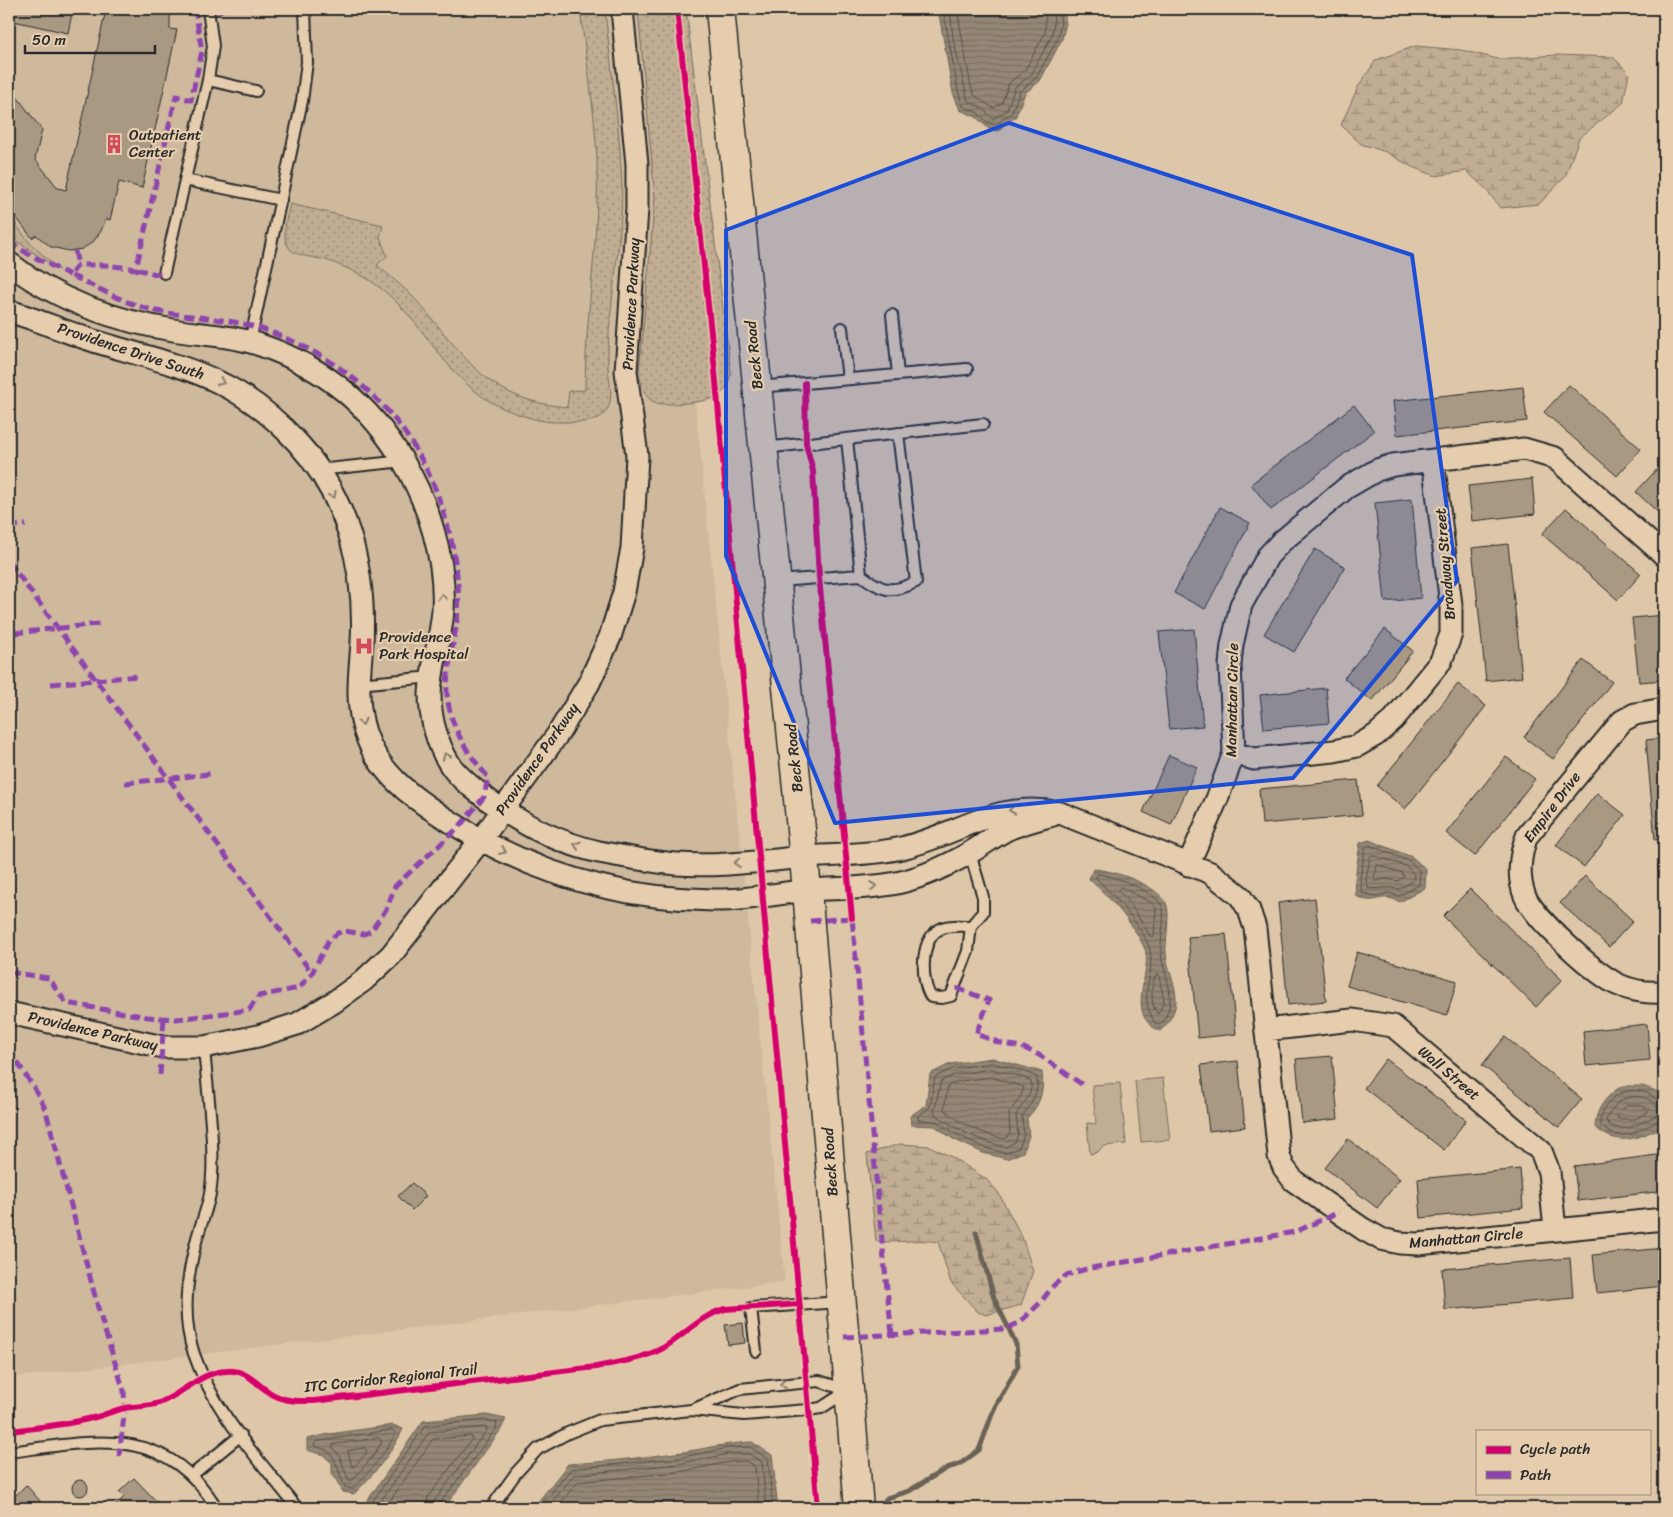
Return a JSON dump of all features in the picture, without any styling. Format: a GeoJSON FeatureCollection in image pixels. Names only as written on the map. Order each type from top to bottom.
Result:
{"type":"FeatureCollection","features":[{"type":"Feature","properties":{"kind":"main road","name":"Beck Road"},"geometry":{"type":"LineString","coordinates":[[720,9],[807,890],[859,1508]]}},
{"type":"Feature","properties":{"kind":"street","name":"Providence Parkway"},"geometry":{"type":"LineString","coordinates":[[9,1012],[163,1047],[204,1046],[258,1036],[297,1024],[334,1002],[363,981],[396,948],[480,841],[558,734],[589,683],[610,637],[624,592],[632,548],[637,456],[626,371],[637,209],[637,164],[622,9]]}},
{"type":"Feature","properties":{"kind":"street","name":"Providence Drive South"},"geometry":{"type":"LineString","coordinates":[[9,263],[50,290],[91,308],[134,323],[223,336],[264,346],[326,375],[370,416],[404,462],[426,506],[437,544],[443,609],[430,696],[434,725],[449,764],[464,780],[502,810],[530,828],[594,851],[640,860],[680,864],[722,864],[853,854],[910,845],[933,839],[994,813],[1037,808],[1060,813],[1188,865]]}},
{"type":"Feature","properties":{"kind":"street","name":"Providence Drive South"},"geometry":{"type":"LineString","coordinates":[[9,311],[91,340],[191,368],[226,384],[253,401],[299,444],[318,470],[346,519],[358,567],[362,606],[358,684],[360,714],[365,735],[379,762],[396,782],[430,809],[480,841],[549,872],[638,894],[713,900],[754,898],[807,890],[861,888],[897,883],[927,875],[1006,830],[1060,813]]}},
{"type":"Feature","properties":{"kind":"street","name":"Manhattan Circle"},"geometry":{"type":"LineString","coordinates":[[1664,555],[1555,458],[1524,449],[1393,465],[1361,478],[1281,542],[1268,556],[1241,605],[1232,645],[1230,665],[1234,753],[1217,799],[1188,865],[1211,873],[1227,884],[1240,896],[1249,910],[1255,928],[1277,1140],[1284,1168],[1294,1180],[1363,1229],[1381,1239],[1400,1243],[1418,1244],[1664,1218]]}},
{"type":"Feature","properties":{"kind":"street","name":"Broadway Street"},"geometry":{"type":"LineString","coordinates":[[1234,753],[1254,759],[1334,751],[1357,746],[1376,735],[1394,718],[1441,660],[1451,634],[1451,605],[1433,460]]}},
{"type":"Feature","properties":{"kind":"street","name":"Empire Drive"},"geometry":{"type":"LineString","coordinates":[[1664,708],[1635,714],[1622,721],[1527,836],[1520,859],[1524,894],[1530,906],[1586,962],[1619,985],[1640,990],[1664,992]]}},
{"type":"Feature","properties":{"kind":"street"},"geometry":{"type":"LineString","coordinates":[[963,826],[970,852]]}},
{"type":"Feature","properties":{"kind":"street"},"geometry":{"type":"LineString","coordinates":[[910,845],[916,878]]}},
{"type":"Feature","properties":{"kind":"street","name":"Wall Street"},"geometry":{"type":"LineString","coordinates":[[1266,1030],[1352,1020],[1393,1026],[1541,1151],[1549,1172],[1555,1229]]}},
{"type":"Feature","properties":{"kind":"lane"},"geometry":{"type":"LineString","coordinates":[[164,273],[208,80],[213,46],[208,9]]}},
{"type":"Feature","properties":{"kind":"lane"},"geometry":{"type":"LineString","coordinates":[[250,342],[302,101],[307,62],[305,9]]}},
{"type":"Feature","properties":{"kind":"lane"},"geometry":{"type":"LineString","coordinates":[[208,80],[256,91]]}},
{"type":"Feature","properties":{"kind":"lane"},"geometry":{"type":"LineString","coordinates":[[185,180],[281,200]]}},
{"type":"Feature","properties":{"kind":"lane"},"geometry":{"type":"LineString","coordinates":[[892,315],[898,375]]}},
{"type":"Feature","properties":{"kind":"lane"},"geometry":{"type":"LineString","coordinates":[[842,328],[848,379]]}},
{"type":"Feature","properties":{"kind":"lane"},"geometry":{"type":"LineString","coordinates":[[757,387],[967,369]]}},
{"type":"Feature","properties":{"kind":"lane"},"geometry":{"type":"LineString","coordinates":[[763,448],[983,424]]}},
{"type":"Feature","properties":{"kind":"lane"},"geometry":{"type":"LineString","coordinates":[[776,581],[861,575],[879,589],[903,588],[916,582],[898,434]]}},
{"type":"Feature","properties":{"kind":"lane"},"geometry":{"type":"LineString","coordinates":[[847,439],[861,575]]}},
{"type":"Feature","properties":{"kind":"lane"},"geometry":{"type":"LineString","coordinates":[[318,470],[404,462]]}},
{"type":"Feature","properties":{"kind":"lane"},"geometry":{"type":"LineString","coordinates":[[358,684],[432,677]]}},
{"type":"Feature","properties":{"kind":"lane"},"geometry":{"type":"LineString","coordinates":[[970,852],[983,897],[984,912],[971,926],[968,951],[955,990],[951,996],[942,998],[931,996],[925,987],[924,964],[927,946],[932,936],[937,930],[945,927],[971,926]]}},
{"type":"Feature","properties":{"kind":"lane"},"geometry":{"type":"LineString","coordinates":[[204,1046],[212,1169],[210,1195],[196,1240],[186,1291],[188,1327],[194,1355],[210,1392],[297,1508]]}},
{"type":"Feature","properties":{"kind":"lane"},"geometry":{"type":"LineString","coordinates":[[756,1351],[751,1308],[841,1302]]}},
{"type":"Feature","properties":{"kind":"lane"},"geometry":{"type":"LineString","coordinates":[[692,1410],[740,1389],[819,1381],[848,1391]]}},
{"type":"Feature","properties":{"kind":"lane"},"geometry":{"type":"LineString","coordinates":[[491,1508],[516,1473],[538,1449],[568,1433],[600,1420],[692,1410],[744,1415],[808,1410],[821,1408],[848,1391]]}},
{"type":"Feature","properties":{"kind":"lane"},"geometry":{"type":"LineString","coordinates":[[192,1475],[241,1435]]}},
{"type":"Feature","properties":{"kind":"lane"},"geometry":{"type":"LineString","coordinates":[[9,1452],[120,1442],[152,1449],[192,1475],[217,1508]]}},
{"type":"Feature","properties":{"kind":"highlighted area"},"geometry":{"type":"Polygon","coordinates":[[[1009,123],[1412,255],[1457,581],[1293,778],[835,823],[726,556],[726,230],[1009,123]]]}},
{"type":"Feature","properties":{"kind":"shaded area","name":"Providence Park Hospital"},"geometry":{"type":"Polygon","coordinates":[[[9,9],[655,9],[785,1282],[9,1378],[9,9]]]}},
{"type":"Feature","properties":{"kind":"green space"},"geometry":{"type":"Polygon","coordinates":[[[580,9],[605,9],[620,147],[621,217],[608,342],[611,399],[603,415],[594,420],[551,422],[518,414],[493,403],[473,389],[455,372],[409,315],[391,297],[371,281],[349,269],[326,260],[293,252],[285,239],[285,227],[290,204],[383,225],[380,237],[387,256],[377,265],[414,298],[478,371],[495,384],[515,395],[538,403],[567,407],[569,391],[585,390],[597,190],[594,123],[580,9]]]}},
{"type":"Feature","properties":{"kind":"green space"},"geometry":{"type":"Polygon","coordinates":[[[638,9],[686,9],[731,373],[727,386],[721,394],[697,402],[661,404],[652,401],[642,386],[639,373],[655,198],[638,9]]]}},
{"type":"Feature","properties":{"kind":"green space"},"geometry":{"type":"Polygon","coordinates":[[[1416,46],[1461,50],[1498,59],[1557,55],[1613,57],[1629,73],[1623,103],[1579,138],[1565,177],[1539,204],[1500,208],[1486,189],[1466,171],[1436,176],[1412,167],[1386,152],[1361,144],[1341,125],[1358,87],[1376,60],[1416,46]]]}},
{"type":"Feature","properties":{"kind":"green space"},"geometry":{"type":"Polygon","coordinates":[[[9,216],[30,243],[59,270],[9,236],[9,216]]]}},
{"type":"Feature","properties":{"kind":"green space"},"geometry":{"type":"Polygon","coordinates":[[[1163,1078],[1170,1140],[1141,1142],[1135,1081],[1163,1078]]]}},
{"type":"Feature","properties":{"kind":"green space"},"geometry":{"type":"Polygon","coordinates":[[[1120,1083],[1126,1144],[1103,1146],[1098,1152],[1090,1154],[1087,1123],[1096,1124],[1092,1085],[1120,1083]]]}},
{"type":"Feature","properties":{"kind":"green space"},"geometry":{"type":"Polygon","coordinates":[[[900,1144],[929,1146],[952,1157],[986,1179],[998,1192],[1022,1237],[1033,1271],[1021,1305],[986,1315],[978,1312],[951,1283],[938,1242],[876,1241],[867,1154],[900,1144]]]}},
{"type":"Feature","properties":{"kind":"water"},"geometry":{"type":"Polygon","coordinates":[[[938,9],[1064,9],[1066,23],[1062,39],[1040,81],[1025,93],[1015,118],[1006,122],[999,131],[990,130],[976,117],[960,110],[953,93],[938,9]]]}},
{"type":"Feature","properties":{"kind":"water"},"geometry":{"type":"Polygon","coordinates":[[[1369,840],[1412,857],[1426,869],[1425,888],[1400,902],[1388,898],[1366,900],[1356,896],[1355,879],[1360,843],[1369,840]]]}},
{"type":"Feature","properties":{"kind":"water"},"geometry":{"type":"Polygon","coordinates":[[[1093,869],[1122,875],[1144,884],[1161,896],[1166,903],[1168,913],[1166,953],[1176,1002],[1171,1018],[1160,1031],[1149,1023],[1143,1014],[1141,1003],[1146,967],[1144,947],[1120,910],[1089,879],[1093,869]]]}},
{"type":"Feature","properties":{"kind":"water"},"geometry":{"type":"Polygon","coordinates":[[[992,1058],[1042,1072],[1040,1097],[1036,1108],[1027,1118],[1029,1136],[1023,1152],[1007,1159],[983,1153],[953,1139],[935,1126],[911,1125],[910,1116],[926,1105],[930,1074],[950,1064],[992,1058]]]}},
{"type":"Feature","properties":{"kind":"water"},"geometry":{"type":"Polygon","coordinates":[[[1622,1086],[1643,1086],[1661,1093],[1664,1107],[1662,1127],[1636,1138],[1619,1139],[1603,1133],[1595,1127],[1597,1114],[1603,1103],[1622,1086]]]}},
{"type":"Feature","properties":{"kind":"water"},"geometry":{"type":"Polygon","coordinates":[[[486,1415],[506,1419],[500,1431],[447,1504],[442,1508],[362,1508],[423,1421],[486,1415]]]}},
{"type":"Feature","properties":{"kind":"water"},"geometry":{"type":"Polygon","coordinates":[[[393,1425],[403,1429],[399,1438],[382,1463],[354,1494],[343,1492],[332,1473],[332,1463],[323,1455],[307,1450],[307,1439],[393,1425]]]}},
{"type":"Feature","properties":{"kind":"water"},"geometry":{"type":"Polygon","coordinates":[[[752,1442],[772,1455],[778,1508],[533,1508],[568,1464],[635,1458],[752,1442]]]}},
{"type":"Feature","properties":{"kind":"building"},"geometry":{"type":"Polygon","coordinates":[[[9,9],[73,9],[68,33],[9,20],[9,9]]]}},
{"type":"Feature","properties":{"kind":"building","name":"Outpatient Center"},"geometry":{"type":"Polygon","coordinates":[[[81,9],[170,9],[170,29],[177,30],[142,188],[119,182],[110,220],[106,219],[101,231],[93,242],[82,249],[69,251],[51,247],[36,235],[32,238],[9,208],[9,86],[42,130],[35,159],[58,188],[66,190],[105,14],[81,9]]]}},
{"type":"Feature","properties":{"kind":"building"},"geometry":{"type":"Polygon","coordinates":[[[1569,385],[1641,449],[1617,476],[1544,412],[1569,385]]]}},
{"type":"Feature","properties":{"kind":"building"},"geometry":{"type":"Polygon","coordinates":[[[1523,387],[1527,421],[1397,435],[1393,401],[1523,387]]]}},
{"type":"Feature","properties":{"kind":"building"},"geometry":{"type":"Polygon","coordinates":[[[1354,405],[1374,431],[1271,510],[1251,484],[1354,405]]]}},
{"type":"Feature","properties":{"kind":"building"},"geometry":{"type":"Polygon","coordinates":[[[1660,466],[1664,470],[1664,518],[1636,492],[1660,466]]]}},
{"type":"Feature","properties":{"kind":"building"},"geometry":{"type":"Polygon","coordinates":[[[1532,479],[1535,514],[1472,521],[1468,486],[1532,479]]]}},
{"type":"Feature","properties":{"kind":"building"},"geometry":{"type":"Polygon","coordinates":[[[1412,499],[1421,598],[1385,602],[1375,503],[1412,499]]]}},
{"type":"Feature","properties":{"kind":"building"},"geometry":{"type":"Polygon","coordinates":[[[1220,507],[1250,523],[1205,609],[1174,593],[1220,507]]]}},
{"type":"Feature","properties":{"kind":"building"},"geometry":{"type":"Polygon","coordinates":[[[1566,508],[1641,574],[1618,600],[1542,534],[1566,508]]]}},
{"type":"Feature","properties":{"kind":"building"},"geometry":{"type":"Polygon","coordinates":[[[1508,544],[1522,677],[1486,681],[1472,548],[1508,544]]]}},
{"type":"Feature","properties":{"kind":"building"},"geometry":{"type":"Polygon","coordinates":[[[1315,549],[1345,567],[1294,652],[1264,634],[1315,549]]]}},
{"type":"Feature","properties":{"kind":"building"},"geometry":{"type":"Polygon","coordinates":[[[1664,615],[1664,680],[1639,682],[1632,618],[1664,615]]]}},
{"type":"Feature","properties":{"kind":"building"},"geometry":{"type":"Polygon","coordinates":[[[1194,629],[1203,726],[1169,729],[1159,632],[1194,629]]]}},
{"type":"Feature","properties":{"kind":"building"},"geometry":{"type":"Polygon","coordinates":[[[1385,629],[1413,651],[1372,701],[1344,678],[1385,629]]]}},
{"type":"Feature","properties":{"kind":"building"},"geometry":{"type":"Polygon","coordinates":[[[1583,660],[1612,682],[1553,759],[1524,737],[1583,660]]]}},
{"type":"Feature","properties":{"kind":"building"},"geometry":{"type":"Polygon","coordinates":[[[1458,684],[1486,706],[1405,809],[1377,786],[1458,684]]]}},
{"type":"Feature","properties":{"kind":"building"},"geometry":{"type":"Polygon","coordinates":[[[1326,688],[1329,723],[1264,729],[1260,695],[1326,688]]]}},
{"type":"Feature","properties":{"kind":"building"},"geometry":{"type":"Polygon","coordinates":[[[1664,738],[1664,839],[1655,840],[1646,740],[1664,738]]]}},
{"type":"Feature","properties":{"kind":"building"},"geometry":{"type":"Polygon","coordinates":[[[1169,755],[1197,767],[1171,825],[1143,812],[1169,755]]]}},
{"type":"Feature","properties":{"kind":"building"},"geometry":{"type":"Polygon","coordinates":[[[1506,757],[1535,779],[1475,856],[1446,833],[1506,757]]]}},
{"type":"Feature","properties":{"kind":"building"},"geometry":{"type":"Polygon","coordinates":[[[1358,780],[1362,815],[1262,824],[1259,789],[1358,780]]]}},
{"type":"Feature","properties":{"kind":"building"},"geometry":{"type":"Polygon","coordinates":[[[1597,793],[1625,815],[1584,867],[1556,845],[1597,793]]]}},
{"type":"Feature","properties":{"kind":"building"},"geometry":{"type":"Polygon","coordinates":[[[1664,864],[1664,941],[1658,865],[1664,864]]]}},
{"type":"Feature","properties":{"kind":"building"},"geometry":{"type":"Polygon","coordinates":[[[1585,876],[1633,921],[1609,947],[1560,903],[1585,876]]]}},
{"type":"Feature","properties":{"kind":"building"},"geometry":{"type":"Polygon","coordinates":[[[1470,889],[1562,980],[1536,1007],[1443,916],[1470,889]]]}},
{"type":"Feature","properties":{"kind":"building"},"geometry":{"type":"Polygon","coordinates":[[[1315,898],[1326,1001],[1288,1005],[1278,903],[1315,898]]]}},
{"type":"Feature","properties":{"kind":"building"},"geometry":{"type":"Polygon","coordinates":[[[1226,934],[1236,1034],[1198,1038],[1188,937],[1226,934]]]}},
{"type":"Feature","properties":{"kind":"building"},"geometry":{"type":"Polygon","coordinates":[[[1357,952],[1457,981],[1447,1015],[1347,986],[1357,952]]]}},
{"type":"Feature","properties":{"kind":"building"},"geometry":{"type":"Polygon","coordinates":[[[1647,1024],[1650,1060],[1586,1066],[1583,1031],[1647,1024]]]}},
{"type":"Feature","properties":{"kind":"building"},"geometry":{"type":"Polygon","coordinates":[[[1505,1037],[1582,1099],[1559,1127],[1482,1065],[1505,1037]]]}},
{"type":"Feature","properties":{"kind":"building"},"geometry":{"type":"Polygon","coordinates":[[[1332,1056],[1338,1119],[1302,1123],[1296,1059],[1332,1056]]]}},
{"type":"Feature","properties":{"kind":"building"},"geometry":{"type":"Polygon","coordinates":[[[1386,1059],[1466,1120],[1444,1150],[1364,1088],[1386,1059]]]}},
{"type":"Feature","properties":{"kind":"building"},"geometry":{"type":"Polygon","coordinates":[[[1238,1061],[1245,1127],[1209,1131],[1201,1065],[1238,1061]]]}},
{"type":"Feature","properties":{"kind":"building"},"geometry":{"type":"Polygon","coordinates":[[[1348,1139],[1400,1179],[1377,1208],[1325,1168],[1348,1139]]]}},
{"type":"Feature","properties":{"kind":"building"},"geometry":{"type":"Polygon","coordinates":[[[1664,1154],[1664,1191],[1578,1201],[1574,1166],[1664,1154]]]}},
{"type":"Feature","properties":{"kind":"building"},"geometry":{"type":"Polygon","coordinates":[[[1520,1169],[1523,1208],[1421,1218],[1418,1179],[1520,1169]]]}},
{"type":"Feature","properties":{"kind":"building"},"geometry":{"type":"Polygon","coordinates":[[[412,1183],[426,1196],[412,1210],[398,1196],[412,1183]]]}},
{"type":"Feature","properties":{"kind":"building"},"geometry":{"type":"Polygon","coordinates":[[[1664,1248],[1664,1286],[1597,1293],[1593,1255],[1664,1248]]]}},
{"type":"Feature","properties":{"kind":"building"},"geometry":{"type":"Polygon","coordinates":[[[1570,1258],[1573,1298],[1445,1310],[1442,1269],[1570,1258]]]}},
{"type":"Feature","properties":{"kind":"building"},"geometry":{"type":"Polygon","coordinates":[[[743,1323],[745,1343],[728,1345],[725,1325],[743,1323]]]}},
{"type":"Feature","properties":{"kind":"building"},"geometry":{"type":"Polygon","coordinates":[[[134,1478],[163,1508],[113,1508],[124,1497],[119,1492],[134,1478]]]}},
{"type":"Feature","properties":{"kind":"building"},"geometry":{"type":"Polygon","coordinates":[[[77,1480],[83,1480],[88,1485],[86,1494],[77,1496],[72,1491],[72,1485],[77,1480]]]}},
{"type":"Feature","properties":{"kind":"building"},"geometry":{"type":"Polygon","coordinates":[[[26,1485],[46,1508],[9,1508],[9,1502],[26,1485]]]}},
{"type":"Feature","properties":{"kind":"waterway"},"geometry":{"type":"LineString","coordinates":[[884,1508],[884,1502],[887,1498],[909,1491],[947,1468],[960,1464],[979,1450],[994,1409],[1018,1366],[1016,1344],[994,1298],[976,1232]]}},
{"type":"Feature","properties":{"kind":"marked path"},"geometry":{"type":"LineString","coordinates":[[9,972],[49,978],[66,1003],[148,1017],[177,1019],[249,1010],[259,996],[299,988],[312,973],[328,941],[338,933],[344,931],[364,934],[371,931],[387,908],[395,886],[459,827],[484,797],[488,777],[473,759],[461,739],[449,706],[447,684],[457,621],[458,594],[452,544],[442,506],[428,472],[410,440],[388,412],[363,386],[334,364],[301,345],[252,326],[146,308],[70,275],[78,265],[106,265],[136,269],[176,96],[191,100],[202,51],[195,9]]}},
{"type":"Feature","properties":{"kind":"marked path"},"geometry":{"type":"LineString","coordinates":[[213,9],[218,11],[232,9]]}},
{"type":"Feature","properties":{"kind":"marked path"},"geometry":{"type":"LineString","coordinates":[[9,242],[70,275]]}},
{"type":"Feature","properties":{"kind":"marked path"},"geometry":{"type":"LineString","coordinates":[[75,251],[78,265]]}},
{"type":"Feature","properties":{"kind":"marked path"},"geometry":{"type":"LineString","coordinates":[[136,269],[156,274],[164,273]]}},
{"type":"Feature","properties":{"kind":"marked path"},"geometry":{"type":"LineString","coordinates":[[9,526],[26,525]]}},
{"type":"Feature","properties":{"kind":"marked path"},"geometry":{"type":"LineString","coordinates":[[9,562],[312,973]]}},
{"type":"Feature","properties":{"kind":"marked path"},"geometry":{"type":"LineString","coordinates":[[14,633],[99,624]]}},
{"type":"Feature","properties":{"kind":"marked path"},"geometry":{"type":"LineString","coordinates":[[51,684],[138,676]]}},
{"type":"Feature","properties":{"kind":"marked path"},"geometry":{"type":"LineString","coordinates":[[125,783],[210,774]]}},
{"type":"Feature","properties":{"kind":"marked path"},"geometry":{"type":"LineString","coordinates":[[810,921],[852,918],[892,1334]]}},
{"type":"Feature","properties":{"kind":"marked path"},"geometry":{"type":"LineString","coordinates":[[956,988],[989,1000],[976,1034],[1003,1044],[1022,1047],[1039,1055],[1083,1085]]}},
{"type":"Feature","properties":{"kind":"marked path"},"geometry":{"type":"LineString","coordinates":[[160,1075],[164,1018]]}},
{"type":"Feature","properties":{"kind":"marked path"},"geometry":{"type":"LineString","coordinates":[[9,1049],[39,1096],[46,1111],[100,1315],[124,1391],[125,1408],[119,1456]]}},
{"type":"Feature","properties":{"kind":"marked path"},"geometry":{"type":"LineString","coordinates":[[844,1337],[1005,1329],[1019,1323],[1040,1303],[1054,1285],[1067,1275],[1086,1269],[1295,1232],[1339,1212]]}},
{"type":"Feature","properties":{"kind":"cycle path"},"geometry":{"type":"LineString","coordinates":[[677,9],[715,371],[818,1508]]}},
{"type":"Feature","properties":{"kind":"cycle path"},"geometry":{"type":"LineString","coordinates":[[805,383],[806,444],[813,471],[819,577],[852,918]]}},
{"type":"Feature","properties":{"kind":"cycle path","name":"ITC Corridor Regional Trail"},"geometry":{"type":"LineString","coordinates":[[9,1431],[72,1423],[125,1408],[155,1404],[167,1399],[199,1379],[217,1372],[235,1371],[241,1373],[270,1393],[281,1398],[295,1401],[314,1401],[596,1367],[630,1360],[655,1352],[671,1343],[708,1316],[725,1309],[799,1304]]}},
{"type":"Feature","properties":{"kind":"place","name":"Outpatient Center"},"geometry":{"type":"Point","coordinates":[114,144]}},
{"type":"Feature","properties":{"kind":"place","name":"Providence Park Hospital"},"geometry":{"type":"Point","coordinates":[364,646]}}]}
